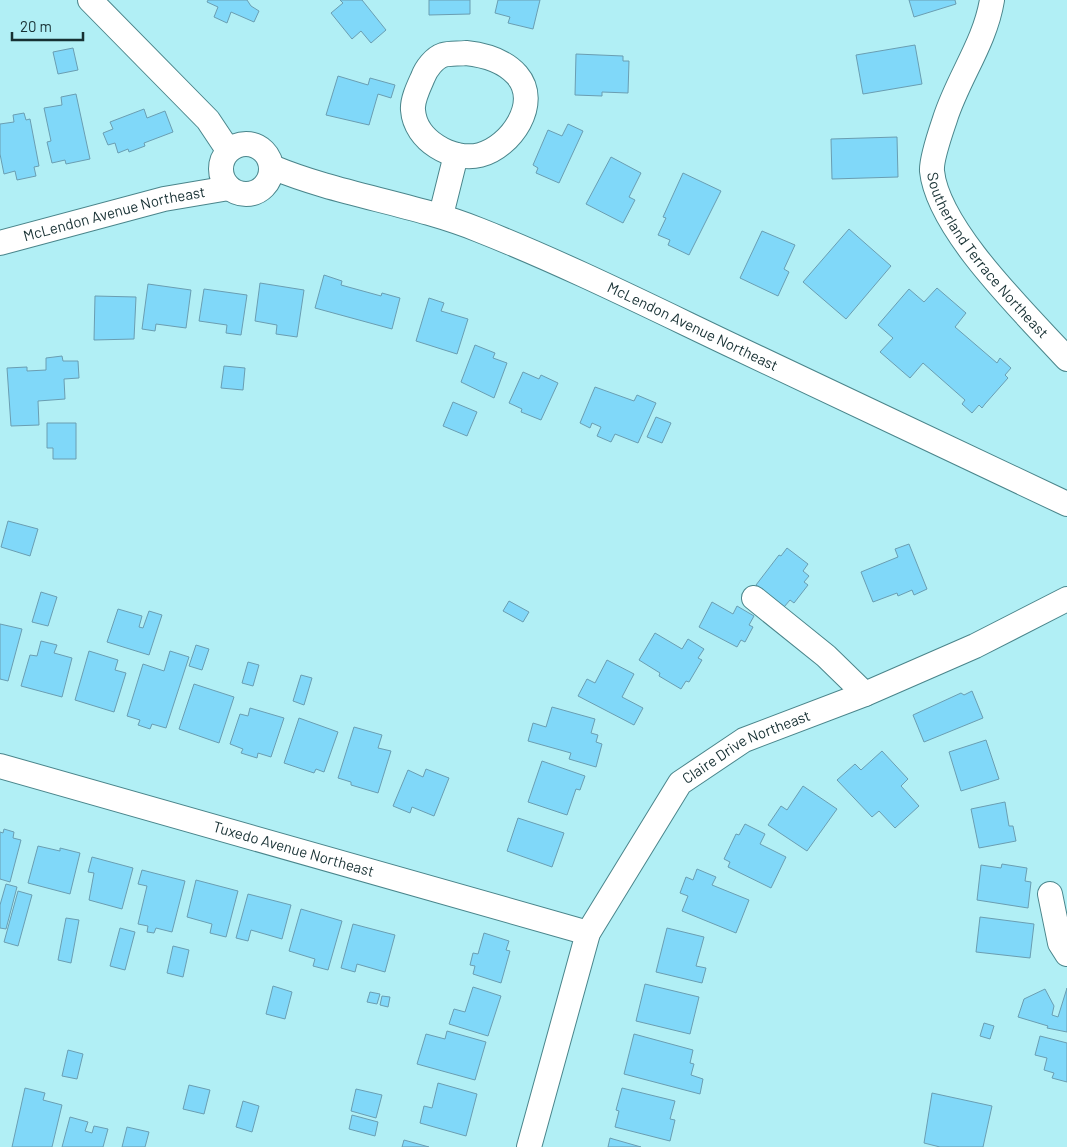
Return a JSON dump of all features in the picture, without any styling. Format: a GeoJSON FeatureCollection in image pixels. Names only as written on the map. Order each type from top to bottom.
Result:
{"type":"FeatureCollection","features":[{"type":"Feature","properties":{"kind":"street"},"geometry":{"type":"LineString","coordinates":[[90,0],[208,120],[239,147],[264,151],[269,176]]}},
{"type":"Feature","properties":{"kind":"street","name":"Southerland Terrace Northeast"},"geometry":{"type":"LineString","coordinates":[[992,0],[988,22],[945,118],[932,169],[942,207],[984,268],[1067,359]]}},
{"type":"Feature","properties":{"kind":"street"},"geometry":{"type":"LineString","coordinates":[[466,53],[483,55],[501,62],[518,76],[526,98],[522,113],[510,138],[492,150],[479,156],[456,155],[437,147],[419,131],[413,109],[426,69],[442,56],[466,53]]}},
{"type":"Feature","properties":{"kind":"street","name":"McLendon Avenue Northeast"},"geometry":{"type":"LineString","coordinates":[[239,147],[221,162],[220,172],[223,181],[229,188],[247,195],[257,192],[269,176],[306,181],[441,216],[587,277],[1067,504]]}},
{"type":"Feature","properties":{"kind":"street"},"geometry":{"type":"LineString","coordinates":[[441,216],[456,155]]}},
{"type":"Feature","properties":{"kind":"street","name":"McLendon Avenue Northeast"},"geometry":{"type":"LineString","coordinates":[[0,243],[164,199],[229,188]]}},
{"type":"Feature","properties":{"kind":"street"},"geometry":{"type":"LineString","coordinates":[[754,598],[826,656],[865,694]]}},
{"type":"Feature","properties":{"kind":"street","name":"Claire Drive Northeast"},"geometry":{"type":"LineString","coordinates":[[529,1147],[588,933],[680,783],[744,740],[865,694],[974,646],[1067,598]]}},
{"type":"Feature","properties":{"kind":"street","name":"Tuxedo Avenue Northeast"},"geometry":{"type":"LineString","coordinates":[[0,766],[588,933]]}},
{"type":"Feature","properties":{"kind":"street"},"geometry":{"type":"LineString","coordinates":[[1050,894],[1060,943],[1067,954]]}},
{"type":"Feature","properties":{"kind":"building"},"geometry":{"type":"Polygon","coordinates":[[[208,0],[247,0],[251,6],[259,11],[254,22],[231,12],[227,23],[214,17],[218,7],[207,2],[208,0]]]}},
{"type":"Feature","properties":{"kind":"building"},"geometry":{"type":"Polygon","coordinates":[[[340,0],[362,0],[386,30],[371,43],[361,31],[352,39],[331,13],[343,3],[340,0]]]}},
{"type":"Feature","properties":{"kind":"building"},"geometry":{"type":"Polygon","coordinates":[[[429,0],[470,0],[470,14],[429,15],[429,0]]]}},
{"type":"Feature","properties":{"kind":"building"},"geometry":{"type":"Polygon","coordinates":[[[498,0],[540,0],[533,29],[508,23],[510,17],[495,13],[498,0]]]}},
{"type":"Feature","properties":{"kind":"building"},"geometry":{"type":"Polygon","coordinates":[[[909,0],[955,0],[956,4],[914,17],[909,0]]]}},
{"type":"Feature","properties":{"kind":"building"},"geometry":{"type":"Polygon","coordinates":[[[915,45],[922,84],[863,94],[856,55],[915,45]]]}},
{"type":"Feature","properties":{"kind":"building"},"geometry":{"type":"Polygon","coordinates":[[[73,48],[78,70],[58,74],[53,52],[73,48]]]}},
{"type":"Feature","properties":{"kind":"building"},"geometry":{"type":"Polygon","coordinates":[[[576,54],[623,56],[623,61],[629,61],[628,93],[602,92],[602,96],[575,95],[576,54]]]}},
{"type":"Feature","properties":{"kind":"building"},"geometry":{"type":"Polygon","coordinates":[[[338,76],[368,85],[370,78],[395,85],[391,98],[378,94],[369,125],[326,115],[338,76]]]}},
{"type":"Feature","properties":{"kind":"building"},"geometry":{"type":"Polygon","coordinates":[[[76,94],[90,159],[66,164],[65,160],[52,163],[47,142],[51,141],[44,108],[62,105],[61,97],[76,94]]]}},
{"type":"Feature","properties":{"kind":"building"},"geometry":{"type":"Polygon","coordinates":[[[144,109],[147,118],[165,111],[173,132],[144,143],[145,146],[129,152],[128,149],[118,153],[115,143],[108,145],[103,133],[113,129],[110,122],[144,109]]]}},
{"type":"Feature","properties":{"kind":"building"},"geometry":{"type":"Polygon","coordinates":[[[24,113],[26,120],[30,119],[39,166],[34,167],[36,176],[17,180],[15,171],[4,174],[0,154],[0,124],[14,122],[13,115],[24,113]]]}},
{"type":"Feature","properties":{"kind":"building"},"geometry":{"type":"Polygon","coordinates":[[[568,124],[583,131],[559,183],[536,173],[538,168],[533,165],[548,130],[562,136],[568,124]]]}},
{"type":"Feature","properties":{"kind":"building"},"geometry":{"type":"Polygon","coordinates":[[[897,137],[898,177],[832,179],[831,139],[897,137]]]}},
{"type":"Feature","properties":{"kind":"building"},"geometry":{"type":"Polygon","coordinates":[[[611,157],[641,173],[629,197],[635,200],[623,223],[586,204],[611,157]]]}},
{"type":"Feature","properties":{"kind":"building"},"geometry":{"type":"Polygon","coordinates":[[[683,173],[721,191],[689,255],[668,245],[670,240],[658,235],[666,218],[663,217],[683,173]]]}},
{"type":"Feature","properties":{"kind":"building"},"geometry":{"type":"Polygon","coordinates":[[[849,229],[891,266],[846,319],[803,282],[849,229]]]}},
{"type":"Feature","properties":{"kind":"building"},"geometry":{"type":"Polygon","coordinates":[[[762,231],[795,245],[784,269],[789,272],[778,296],[740,278],[762,231]]]}},
{"type":"Feature","properties":{"kind":"building"},"geometry":{"type":"Polygon","coordinates":[[[324,275],[342,281],[341,285],[381,296],[382,293],[400,298],[392,329],[315,308],[324,275]]]}},
{"type":"Feature","properties":{"kind":"building"},"geometry":{"type":"Polygon","coordinates":[[[260,283],[304,290],[297,337],[276,334],[277,325],[255,321],[260,283]]]}},
{"type":"Feature","properties":{"kind":"building"},"geometry":{"type":"Polygon","coordinates":[[[148,284],[191,290],[186,328],[156,324],[155,331],[142,329],[148,284]]]}},
{"type":"Feature","properties":{"kind":"building"},"geometry":{"type":"Polygon","coordinates":[[[937,288],[966,313],[955,327],[997,363],[1000,358],[1011,368],[1005,375],[1008,378],[982,408],[979,405],[972,413],[962,404],[965,400],[923,363],[910,378],[880,352],[893,338],[878,325],[909,289],[924,302],[937,288]]]}},
{"type":"Feature","properties":{"kind":"building"},"geometry":{"type":"Polygon","coordinates":[[[204,289],[247,295],[241,335],[226,333],[227,325],[199,321],[204,289]]]}},
{"type":"Feature","properties":{"kind":"building"},"geometry":{"type":"Polygon","coordinates":[[[95,296],[136,297],[134,339],[94,340],[95,296]]]}},
{"type":"Feature","properties":{"kind":"building"},"geometry":{"type":"Polygon","coordinates":[[[429,298],[444,303],[441,311],[468,319],[457,354],[416,341],[429,298]]]}},
{"type":"Feature","properties":{"kind":"building"},"geometry":{"type":"Polygon","coordinates":[[[475,345],[495,353],[493,358],[507,363],[494,398],[461,382],[475,345]]]}},
{"type":"Feature","properties":{"kind":"building"},"geometry":{"type":"Polygon","coordinates":[[[62,356],[63,361],[78,361],[79,378],[64,379],[65,399],[38,401],[39,425],[11,426],[7,368],[27,367],[27,371],[46,370],[46,358],[62,356]]]}},
{"type":"Feature","properties":{"kind":"building"},"geometry":{"type":"Polygon","coordinates":[[[224,366],[245,368],[243,390],[221,388],[224,366]]]}},
{"type":"Feature","properties":{"kind":"building"},"geometry":{"type":"Polygon","coordinates":[[[523,372],[539,379],[541,375],[558,383],[541,420],[521,412],[522,409],[509,403],[523,372]]]}},
{"type":"Feature","properties":{"kind":"building"},"geometry":{"type":"Polygon","coordinates":[[[595,387],[634,401],[637,395],[656,403],[638,443],[615,434],[611,442],[597,436],[601,427],[592,423],[590,428],[580,423],[595,387]]]}},
{"type":"Feature","properties":{"kind":"building"},"geometry":{"type":"Polygon","coordinates":[[[453,402],[477,412],[467,436],[443,426],[453,402]]]}},
{"type":"Feature","properties":{"kind":"building"},"geometry":{"type":"Polygon","coordinates":[[[656,417],[671,423],[662,443],[647,437],[656,417]]]}},
{"type":"Feature","properties":{"kind":"building"},"geometry":{"type":"Polygon","coordinates":[[[47,423],[76,423],[76,459],[53,459],[53,448],[47,448],[47,423]]]}},
{"type":"Feature","properties":{"kind":"building"},"geometry":{"type":"Polygon","coordinates":[[[8,521],[38,529],[30,556],[1,547],[8,521]]]}},
{"type":"Feature","properties":{"kind":"building"},"geometry":{"type":"Polygon","coordinates":[[[909,544],[927,589],[914,595],[912,590],[898,596],[897,593],[873,602],[861,572],[898,557],[895,549],[909,544]]]}},
{"type":"Feature","properties":{"kind":"building"},"geometry":{"type":"Polygon","coordinates":[[[787,548],[808,564],[803,571],[809,576],[804,582],[808,585],[794,603],[790,600],[784,607],[756,585],[779,555],[781,556],[787,548]]]}},
{"type":"Feature","properties":{"kind":"building"},"geometry":{"type":"Polygon","coordinates":[[[41,592],[57,597],[48,626],[32,622],[41,592]]]}},
{"type":"Feature","properties":{"kind":"building"},"geometry":{"type":"Polygon","coordinates":[[[509,601],[529,612],[523,622],[503,611],[509,601]]]}},
{"type":"Feature","properties":{"kind":"building"},"geometry":{"type":"Polygon","coordinates":[[[712,602],[733,614],[737,606],[754,616],[749,625],[753,627],[745,642],[741,640],[737,647],[699,627],[712,602]]]}},
{"type":"Feature","properties":{"kind":"building"},"geometry":{"type":"Polygon","coordinates":[[[118,609],[142,616],[139,627],[143,628],[149,611],[162,615],[149,655],[107,642],[118,609]]]}},
{"type":"Feature","properties":{"kind":"building"},"geometry":{"type":"Polygon","coordinates":[[[0,624],[22,629],[8,681],[0,679],[0,624]]]}},
{"type":"Feature","properties":{"kind":"building"},"geometry":{"type":"Polygon","coordinates":[[[655,633],[682,649],[688,639],[704,649],[698,658],[702,660],[689,682],[686,681],[681,689],[659,676],[660,673],[639,660],[655,633]]]}},
{"type":"Feature","properties":{"kind":"building"},"geometry":{"type":"Polygon","coordinates":[[[41,641],[57,645],[54,653],[72,658],[62,697],[21,686],[30,655],[37,656],[41,641]]]}},
{"type":"Feature","properties":{"kind":"building"},"geometry":{"type":"Polygon","coordinates":[[[196,645],[209,649],[202,670],[189,666],[196,645]]]}},
{"type":"Feature","properties":{"kind":"building"},"geometry":{"type":"Polygon","coordinates":[[[89,651],[118,660],[115,670],[126,673],[114,712],[75,700],[89,651]]]}},
{"type":"Feature","properties":{"kind":"building"},"geometry":{"type":"Polygon","coordinates":[[[170,651],[189,657],[166,728],[152,724],[150,729],[138,725],[140,720],[127,716],[143,664],[164,671],[170,651]]]}},
{"type":"Feature","properties":{"kind":"building"},"geometry":{"type":"Polygon","coordinates":[[[607,660],[634,674],[622,697],[643,708],[634,725],[578,696],[587,679],[595,683],[607,660]]]}},
{"type":"Feature","properties":{"kind":"building"},"geometry":{"type":"Polygon","coordinates":[[[248,662],[259,665],[253,686],[242,683],[248,662]]]}},
{"type":"Feature","properties":{"kind":"building"},"geometry":{"type":"Polygon","coordinates":[[[301,675],[312,678],[304,705],[293,701],[301,675]]]}},
{"type":"Feature","properties":{"kind":"building"},"geometry":{"type":"Polygon","coordinates":[[[194,684],[234,697],[219,743],[179,729],[194,684]]]}},
{"type":"Feature","properties":{"kind":"building"},"geometry":{"type":"Polygon","coordinates":[[[972,691],[983,718],[924,742],[913,715],[961,693],[964,695],[972,691]]]}},
{"type":"Feature","properties":{"kind":"building"},"geometry":{"type":"Polygon","coordinates":[[[552,707],[595,719],[591,733],[598,735],[596,742],[602,744],[596,767],[569,759],[571,753],[528,741],[533,723],[546,727],[552,707]]]}},
{"type":"Feature","properties":{"kind":"building"},"geometry":{"type":"Polygon","coordinates":[[[250,708],[284,718],[271,757],[258,753],[257,758],[241,753],[243,749],[230,744],[240,714],[248,716],[250,708]]]}},
{"type":"Feature","properties":{"kind":"building"},"geometry":{"type":"Polygon","coordinates":[[[299,718],[338,732],[324,772],[316,769],[314,773],[284,763],[299,718]]]}},
{"type":"Feature","properties":{"kind":"building"},"geometry":{"type":"Polygon","coordinates":[[[354,727],[382,735],[378,748],[391,751],[378,793],[351,785],[351,782],[338,778],[354,727]]]}},
{"type":"Feature","properties":{"kind":"building"},"geometry":{"type":"Polygon","coordinates":[[[986,740],[999,779],[961,791],[949,752],[986,740]]]}},
{"type":"Feature","properties":{"kind":"building"},"geometry":{"type":"Polygon","coordinates":[[[882,751],[908,779],[901,786],[919,806],[895,828],[879,811],[872,817],[837,780],[855,764],[861,770],[882,751]]]}},
{"type":"Feature","properties":{"kind":"building"},"geometry":{"type":"Polygon","coordinates":[[[542,761],[585,776],[580,790],[576,789],[567,815],[528,802],[542,761]]]}},
{"type":"Feature","properties":{"kind":"building"},"geometry":{"type":"Polygon","coordinates":[[[426,769],[449,778],[434,816],[412,807],[410,813],[393,806],[408,770],[423,777],[426,769]]]}},
{"type":"Feature","properties":{"kind":"building"},"geometry":{"type":"Polygon","coordinates":[[[803,786],[837,809],[807,851],[768,825],[781,806],[787,810],[803,786]]]}},
{"type":"Feature","properties":{"kind":"building"},"geometry":{"type":"Polygon","coordinates":[[[1005,802],[1009,826],[1013,826],[1016,841],[979,848],[971,809],[1005,802]]]}},
{"type":"Feature","properties":{"kind":"building"},"geometry":{"type":"Polygon","coordinates":[[[518,818],[564,833],[552,867],[507,851],[518,818]]]}},
{"type":"Feature","properties":{"kind":"building"},"geometry":{"type":"Polygon","coordinates":[[[745,824],[765,834],[760,844],[786,857],[771,888],[728,867],[730,862],[724,859],[736,834],[739,835],[745,824]]]}},
{"type":"Feature","properties":{"kind":"building"},"geometry":{"type":"Polygon","coordinates":[[[4,829],[14,832],[13,838],[21,840],[10,882],[0,879],[0,832],[3,833],[4,829]]]}},
{"type":"Feature","properties":{"kind":"building"},"geometry":{"type":"Polygon","coordinates":[[[38,846],[60,851],[60,848],[80,853],[70,894],[28,883],[38,846]]]}},
{"type":"Feature","properties":{"kind":"building"},"geometry":{"type":"Polygon","coordinates":[[[92,857],[133,868],[122,909],[89,900],[94,873],[88,872],[92,857]]]}},
{"type":"Feature","properties":{"kind":"building"},"geometry":{"type":"Polygon","coordinates":[[[1002,864],[1027,868],[1025,881],[1031,882],[1028,908],[977,900],[981,865],[1001,868],[1002,864]]]}},
{"type":"Feature","properties":{"kind":"building"},"geometry":{"type":"Polygon","coordinates":[[[697,869],[716,877],[712,885],[749,900],[736,933],[682,911],[688,896],[680,893],[686,877],[693,880],[697,869]]]}},
{"type":"Feature","properties":{"kind":"building"},"geometry":{"type":"Polygon","coordinates":[[[142,870],[185,881],[172,932],[156,928],[154,933],[147,932],[148,926],[138,924],[147,886],[138,884],[142,870]]]}},
{"type":"Feature","properties":{"kind":"building"},"geometry":{"type":"Polygon","coordinates":[[[196,880],[238,891],[226,937],[210,933],[212,924],[187,917],[196,880]]]}},
{"type":"Feature","properties":{"kind":"building"},"geometry":{"type":"Polygon","coordinates":[[[6,884],[17,887],[6,929],[0,928],[0,905],[6,884]]]}},
{"type":"Feature","properties":{"kind":"building"},"geometry":{"type":"Polygon","coordinates":[[[18,891],[32,895],[18,946],[4,942],[18,891]]]}},
{"type":"Feature","properties":{"kind":"building"},"geometry":{"type":"Polygon","coordinates":[[[248,894],[291,905],[282,939],[251,930],[248,941],[236,938],[248,894]]]}},
{"type":"Feature","properties":{"kind":"building"},"geometry":{"type":"Polygon","coordinates":[[[301,909],[342,921],[328,970],[313,966],[315,959],[289,951],[301,909]]]}},
{"type":"Feature","properties":{"kind":"building"},"geometry":{"type":"Polygon","coordinates":[[[980,917],[1034,924],[1030,958],[976,952],[980,917]]]}},
{"type":"Feature","properties":{"kind":"building"},"geometry":{"type":"Polygon","coordinates":[[[66,918],[79,920],[71,963],[58,960],[66,918]]]}},
{"type":"Feature","properties":{"kind":"building"},"geometry":{"type":"Polygon","coordinates":[[[353,924],[395,935],[385,972],[357,964],[355,972],[341,968],[353,924]]]}},
{"type":"Feature","properties":{"kind":"building"},"geometry":{"type":"Polygon","coordinates":[[[120,928],[135,932],[125,970],[110,966],[120,928]]]}},
{"type":"Feature","properties":{"kind":"building"},"geometry":{"type":"Polygon","coordinates":[[[667,928],[704,937],[696,966],[706,968],[702,983],[656,972],[667,928]]]}},
{"type":"Feature","properties":{"kind":"building"},"geometry":{"type":"Polygon","coordinates":[[[484,933],[509,941],[506,950],[510,951],[501,983],[473,974],[475,966],[470,965],[473,953],[478,954],[484,933]]]}},
{"type":"Feature","properties":{"kind":"building"},"geometry":{"type":"Polygon","coordinates":[[[173,946],[189,950],[183,977],[167,973],[173,946]]]}},
{"type":"Feature","properties":{"kind":"building"},"geometry":{"type":"Polygon","coordinates":[[[645,984],[699,997],[690,1034],[636,1021],[645,984]]]}},
{"type":"Feature","properties":{"kind":"building"},"geometry":{"type":"Polygon","coordinates":[[[273,986],[292,992],[285,1019],[266,1014],[273,986]]]}},
{"type":"Feature","properties":{"kind":"building"},"geometry":{"type":"Polygon","coordinates":[[[473,987],[501,996],[488,1036],[449,1024],[454,1009],[465,1012],[473,987]]]}},
{"type":"Feature","properties":{"kind":"building"},"geometry":{"type":"Polygon","coordinates":[[[1067,988],[1067,1032],[1047,1028],[1048,1026],[1018,1017],[1024,999],[1045,989],[1054,1006],[1052,1015],[1058,1017],[1067,988]]]}},
{"type":"Feature","properties":{"kind":"building"},"geometry":{"type":"Polygon","coordinates":[[[370,992],[380,994],[377,1004],[367,1002],[370,992]]]}},
{"type":"Feature","properties":{"kind":"building"},"geometry":{"type":"Polygon","coordinates":[[[382,996],[390,997],[388,1007],[380,1005],[382,996]]]}},
{"type":"Feature","properties":{"kind":"building"},"geometry":{"type":"Polygon","coordinates":[[[984,1023],[994,1026],[990,1039],[980,1036],[984,1023]]]}},
{"type":"Feature","properties":{"kind":"building"},"geometry":{"type":"Polygon","coordinates":[[[447,1031],[486,1042],[475,1080],[417,1064],[426,1034],[445,1039],[447,1031]]]}},
{"type":"Feature","properties":{"kind":"building"},"geometry":{"type":"Polygon","coordinates":[[[634,1034],[693,1050],[690,1063],[694,1064],[691,1075],[703,1079],[700,1094],[624,1074],[634,1034]]]}},
{"type":"Feature","properties":{"kind":"building"},"geometry":{"type":"Polygon","coordinates":[[[1040,1036],[1067,1043],[1067,1082],[1052,1078],[1054,1073],[1044,1070],[1047,1058],[1035,1055],[1040,1036]]]}},
{"type":"Feature","properties":{"kind":"building"},"geometry":{"type":"Polygon","coordinates":[[[68,1050],[83,1054],[77,1079],[62,1076],[68,1050]]]}},
{"type":"Feature","properties":{"kind":"building"},"geometry":{"type":"Polygon","coordinates":[[[438,1083],[477,1094],[466,1136],[420,1123],[424,1106],[432,1108],[438,1083]]]}},
{"type":"Feature","properties":{"kind":"building"},"geometry":{"type":"Polygon","coordinates":[[[189,1085],[210,1090],[204,1114],[183,1109],[189,1085]]]}},
{"type":"Feature","properties":{"kind":"building"},"geometry":{"type":"Polygon","coordinates":[[[25,1088],[45,1093],[43,1100],[62,1105],[52,1147],[12,1147],[25,1088]]]}},
{"type":"Feature","properties":{"kind":"building"},"geometry":{"type":"Polygon","coordinates":[[[622,1088],[675,1101],[670,1119],[675,1120],[670,1141],[615,1127],[619,1111],[616,1110],[622,1088]]]}},
{"type":"Feature","properties":{"kind":"building"},"geometry":{"type":"Polygon","coordinates":[[[356,1089],[382,1095],[376,1118],[351,1111],[356,1089]]]}},
{"type":"Feature","properties":{"kind":"building"},"geometry":{"type":"Polygon","coordinates":[[[932,1093],[992,1106],[983,1147],[940,1147],[924,1143],[932,1093]]]}},
{"type":"Feature","properties":{"kind":"building"},"geometry":{"type":"Polygon","coordinates":[[[243,1101],[259,1106],[252,1132],[236,1127],[243,1101]]]}},
{"type":"Feature","properties":{"kind":"building"},"geometry":{"type":"Polygon","coordinates":[[[352,1115],[378,1122],[375,1136],[349,1129],[352,1115]]]}},
{"type":"Feature","properties":{"kind":"building"},"geometry":{"type":"Polygon","coordinates":[[[70,1117],[88,1122],[85,1131],[92,1133],[94,1126],[108,1129],[103,1147],[62,1147],[70,1117]]]}},
{"type":"Feature","properties":{"kind":"building"},"geometry":{"type":"Polygon","coordinates":[[[127,1127],[149,1132],[145,1147],[122,1147],[127,1127]]]}},
{"type":"Feature","properties":{"kind":"building"},"geometry":{"type":"Polygon","coordinates":[[[610,1138],[613,1139],[641,1147],[608,1147],[610,1138]]]}},
{"type":"Feature","properties":{"kind":"building"},"geometry":{"type":"Polygon","coordinates":[[[404,1140],[429,1147],[402,1147],[404,1140]]]}}]}
